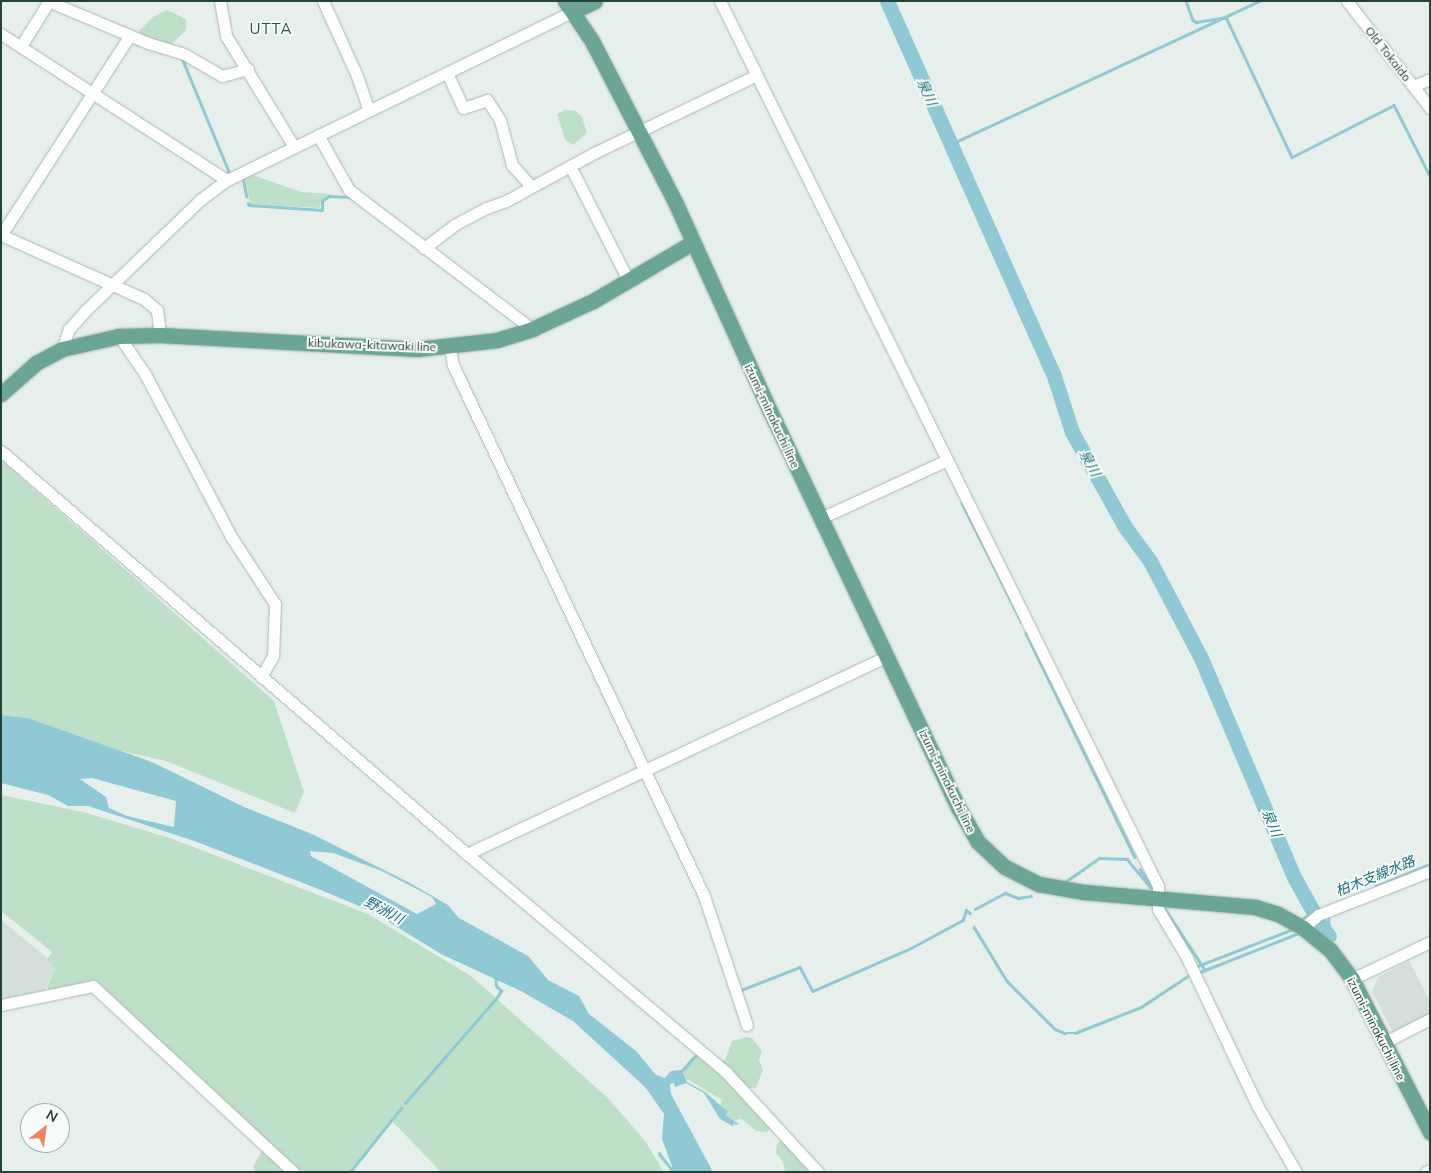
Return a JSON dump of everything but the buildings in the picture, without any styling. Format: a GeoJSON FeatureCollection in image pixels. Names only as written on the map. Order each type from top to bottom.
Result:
{"type":"FeatureCollection","features":[{"type":"Feature","properties":{"kind":"main road"},"geometry":{"type":"LineString","coordinates":[[595,1],[569,6],[640,132],[692,243]]}},
{"type":"Feature","properties":{"kind":"main road","name":"kibukawa-kitawaki line"},"geometry":{"type":"LineString","coordinates":[[1,394],[36,363],[62,349],[119,336],[160,335],[417,349],[450,348],[496,340],[532,329],[592,301],[692,243]]}},
{"type":"Feature","properties":{"kind":"main road","name":"izumi-minakuchi line"},"geometry":{"type":"LineString","coordinates":[[692,243],[964,819],[990,855],[1016,873],[1040,884],[1255,907],[1278,914],[1303,928],[1331,951],[1352,979],[1430,1132]]}},
{"type":"Feature","properties":{"kind":"street"},"geometry":{"type":"LineString","coordinates":[[21,46],[48,1],[130,35],[184,54],[222,76],[248,69]]}},
{"type":"Feature","properties":{"kind":"street"},"geometry":{"type":"LineString","coordinates":[[220,1],[226,36],[293,145]]}},
{"type":"Feature","properties":{"kind":"street"},"geometry":{"type":"LineString","coordinates":[[323,1],[358,76],[369,110]]}},
{"type":"Feature","properties":{"kind":"street"},"geometry":{"type":"LineString","coordinates":[[720,1],[1158,886],[1158,909],[1186,956],[1257,1105],[1296,1172]]}},
{"type":"Feature","properties":{"kind":"street","name":"Old Tokaido"},"geometry":{"type":"LineString","coordinates":[[1347,1],[1430,108]]}},
{"type":"Feature","properties":{"kind":"street"},"geometry":{"type":"LineString","coordinates":[[62,349],[62,342],[69,328],[111,284],[200,200],[227,180],[293,145],[318,135],[447,73],[569,6]]}},
{"type":"Feature","properties":{"kind":"street"},"geometry":{"type":"LineString","coordinates":[[1,34],[227,180]]}},
{"type":"Feature","properties":{"kind":"street"},"geometry":{"type":"LineString","coordinates":[[130,35],[1,235],[144,299],[157,310],[160,335]]}},
{"type":"Feature","properties":{"kind":"street"},"geometry":{"type":"LineString","coordinates":[[447,73],[463,108],[487,100],[500,120],[512,165],[531,186]]}},
{"type":"Feature","properties":{"kind":"street"},"geometry":{"type":"LineString","coordinates":[[424,248],[454,225],[757,75]]}},
{"type":"Feature","properties":{"kind":"street"},"geometry":{"type":"LineString","coordinates":[[1413,86],[1430,79]]}},
{"type":"Feature","properties":{"kind":"street"},"geometry":{"type":"LineString","coordinates":[[318,135],[349,190],[532,329]]}},
{"type":"Feature","properties":{"kind":"street"},"geometry":{"type":"LineString","coordinates":[[570,166],[628,280]]}},
{"type":"Feature","properties":{"kind":"street"},"geometry":{"type":"LineString","coordinates":[[119,336],[145,374],[232,538],[275,604],[273,656],[261,677]]}},
{"type":"Feature","properties":{"kind":"street"},"geometry":{"type":"LineString","coordinates":[[450,348],[453,365],[704,896],[747,1025]]}},
{"type":"Feature","properties":{"kind":"street"},"geometry":{"type":"LineString","coordinates":[[1,451],[261,677],[726,1072],[818,1172]]}},
{"type":"Feature","properties":{"kind":"street"},"geometry":{"type":"LineString","coordinates":[[821,518],[947,460]]}},
{"type":"Feature","properties":{"kind":"street"},"geometry":{"type":"LineString","coordinates":[[468,854],[887,656]]}},
{"type":"Feature","properties":{"kind":"street"},"geometry":{"type":"LineString","coordinates":[[1303,928],[1318,914],[1430,871]]}},
{"type":"Feature","properties":{"kind":"street"},"geometry":{"type":"LineString","coordinates":[[1352,979],[1430,942]]}},
{"type":"Feature","properties":{"kind":"street"},"geometry":{"type":"LineString","coordinates":[[1,1005],[93,986],[293,1172]]}},
{"type":"Feature","properties":{"kind":"street"},"geometry":{"type":"LineString","coordinates":[[1383,1043],[1430,1019]]}},
{"type":"Feature","properties":{"kind":"street"},"geometry":{"type":"LineString","coordinates":[[1426,1172],[1430,1170]]}},
{"type":"Feature","properties":{"kind":"shaded area"},"geometry":{"type":"Polygon","coordinates":[[[1,920],[56,965],[45,990],[1,1000],[1,920]]]}},
{"type":"Feature","properties":{"kind":"shaded area"},"geometry":{"type":"Polygon","coordinates":[[[1409,961],[1430,1001],[1430,1015],[1394,1034],[1372,992],[1378,977],[1409,961]]]}},
{"type":"Feature","properties":{"kind":"green space"},"geometry":{"type":"Polygon","coordinates":[[[167,10],[186,19],[186,30],[171,45],[140,34],[139,31],[153,17],[167,10]]]}},
{"type":"Feature","properties":{"kind":"green space"},"geometry":{"type":"Polygon","coordinates":[[[565,110],[576,111],[582,117],[587,133],[573,145],[565,140],[557,114],[565,110]]]}},
{"type":"Feature","properties":{"kind":"green space"},"geometry":{"type":"Polygon","coordinates":[[[247,173],[301,192],[329,194],[321,201],[320,208],[250,204],[245,177],[247,173]]]}},
{"type":"Feature","properties":{"kind":"green space"},"geometry":{"type":"Polygon","coordinates":[[[1,460],[274,701],[304,792],[295,813],[166,761],[121,751],[28,718],[1,715],[1,460]]]}},
{"type":"Feature","properties":{"kind":"green space"},"geometry":{"type":"Polygon","coordinates":[[[1,795],[83,812],[170,838],[368,914],[471,976],[608,1098],[645,1141],[664,1172],[441,1172],[392,1121],[352,1172],[256,1172],[253,1167],[264,1147],[93,984],[84,981],[81,986],[50,990],[47,987],[55,968],[47,960],[52,952],[1,911],[1,795]]]}},
{"type":"Feature","properties":{"kind":"green space"},"geometry":{"type":"Polygon","coordinates":[[[746,1037],[752,1038],[762,1051],[759,1060],[763,1070],[756,1088],[746,1088],[774,1125],[767,1132],[756,1131],[742,1119],[732,1121],[719,1110],[722,1100],[685,1078],[683,1070],[691,1058],[704,1055],[712,1061],[725,1060],[732,1041],[746,1037]]]}},
{"type":"Feature","properties":{"kind":"green space"},"geometry":{"type":"Polygon","coordinates":[[[783,1138],[821,1172],[785,1172],[783,1162],[776,1153],[777,1144],[783,1138]]]}},
{"type":"Feature","properties":{"kind":"water","name":"野洲川"},"geometry":{"type":"Polygon","coordinates":[[[1,715],[28,718],[152,762],[244,807],[312,834],[408,882],[448,905],[459,918],[528,956],[548,980],[579,996],[589,1014],[636,1051],[656,1075],[665,1078],[671,1071],[681,1070],[696,1054],[698,1056],[683,1073],[687,1082],[705,1092],[728,1112],[725,1115],[739,1124],[735,1125],[735,1122],[733,1126],[720,1119],[704,1093],[686,1083],[675,1087],[674,1083],[670,1084],[671,1094],[713,1172],[671,1171],[658,1155],[659,1151],[673,1169],[662,1139],[664,1114],[645,1087],[573,1021],[521,991],[441,954],[371,911],[316,888],[197,842],[88,806],[68,806],[48,795],[1,783],[1,715]],[[92,778],[80,779],[106,797],[109,808],[127,816],[174,827],[176,801],[92,778]],[[310,851],[311,856],[417,914],[436,904],[432,897],[382,871],[333,853],[310,851]]]}},
{"type":"Feature","properties":{"kind":"waterway","name":"泉川"},"geometry":{"type":"LineString","coordinates":[[887,1],[1053,373],[1072,432],[1125,527],[1150,561],[1201,658],[1294,877],[1314,913]]}},
{"type":"Feature","properties":{"kind":"waterway"},"geometry":{"type":"LineString","coordinates":[[1186,1],[1193,20],[1196,22],[1226,17]]}},
{"type":"Feature","properties":{"kind":"waterway"},"geometry":{"type":"LineString","coordinates":[[949,145],[1259,1]]}},
{"type":"Feature","properties":{"kind":"waterway"},"geometry":{"type":"LineString","coordinates":[[1226,17],[1292,157],[1394,105],[1430,176]]}},
{"type":"Feature","properties":{"kind":"waterway"},"geometry":{"type":"LineString","coordinates":[[182,58],[230,174]]}},
{"type":"Feature","properties":{"kind":"waterway"},"geometry":{"type":"LineString","coordinates":[[243,177],[247,197]]}},
{"type":"Feature","properties":{"kind":"waterway"},"geometry":{"type":"LineString","coordinates":[[248,203],[249,205],[322,210],[322,201],[329,196],[350,197]]}},
{"type":"Feature","properties":{"kind":"waterway"},"geometry":{"type":"LineString","coordinates":[[962,503],[1021,621]]}},
{"type":"Feature","properties":{"kind":"waterway"},"geometry":{"type":"LineString","coordinates":[[1026,633],[1135,857]]}},
{"type":"Feature","properties":{"kind":"waterway"},"geometry":{"type":"LineString","coordinates":[[1065,882],[1099,858],[1127,859],[1152,889]]}},
{"type":"Feature","properties":{"kind":"waterway","name":"柏木支線水路"},"geometry":{"type":"LineString","coordinates":[[1376,886],[1430,864]]}},
{"type":"Feature","properties":{"kind":"waterway"},"geometry":{"type":"LineString","coordinates":[[1140,869],[1152,887]]}},
{"type":"Feature","properties":{"kind":"waterway"},"geometry":{"type":"LineString","coordinates":[[975,909],[1005,893],[1018,898],[1031,896]]}},
{"type":"Feature","properties":{"kind":"waterway"},"geometry":{"type":"LineString","coordinates":[[1164,907],[1205,970]]}},
{"type":"Feature","properties":{"kind":"waterway"},"geometry":{"type":"LineString","coordinates":[[741,990],[800,967],[813,991],[911,948],[963,920],[966,910],[970,913]]}},
{"type":"Feature","properties":{"kind":"waterway"},"geometry":{"type":"LineString","coordinates":[[1303,918],[1313,912]]}},
{"type":"Feature","properties":{"kind":"waterway","name":"柏木支線水路"},"geometry":{"type":"LineString","coordinates":[[1324,933],[1329,930],[1328,915]]}},
{"type":"Feature","properties":{"kind":"waterway","name":"柏木支線水路"},"geometry":{"type":"LineString","coordinates":[[1319,923],[1329,936]]}},
{"type":"Feature","properties":{"kind":"waterway","name":"柏木支線水路"},"geometry":{"type":"LineString","coordinates":[[974,927],[1007,981],[1055,1029],[1065,1033],[1075,1033],[1141,1007],[1188,976]]}},
{"type":"Feature","properties":{"kind":"waterway"},"geometry":{"type":"LineString","coordinates":[[1195,967],[1293,929]]}},
{"type":"Feature","properties":{"kind":"waterway","name":"柏木支線水路"},"geometry":{"type":"LineString","coordinates":[[1200,972],[1299,933]]}},
{"type":"Feature","properties":{"kind":"waterway"},"geometry":{"type":"LineString","coordinates":[[405,1103],[495,1000],[501,991],[496,986],[495,975]]}},
{"type":"Feature","properties":{"kind":"waterway"},"geometry":{"type":"LineString","coordinates":[[350,1172],[401,1108]]}},
{"type":"Feature","properties":{"kind":"district","name":"UTTA"},"geometry":{"type":"Point","coordinates":[271,29]}}]}
